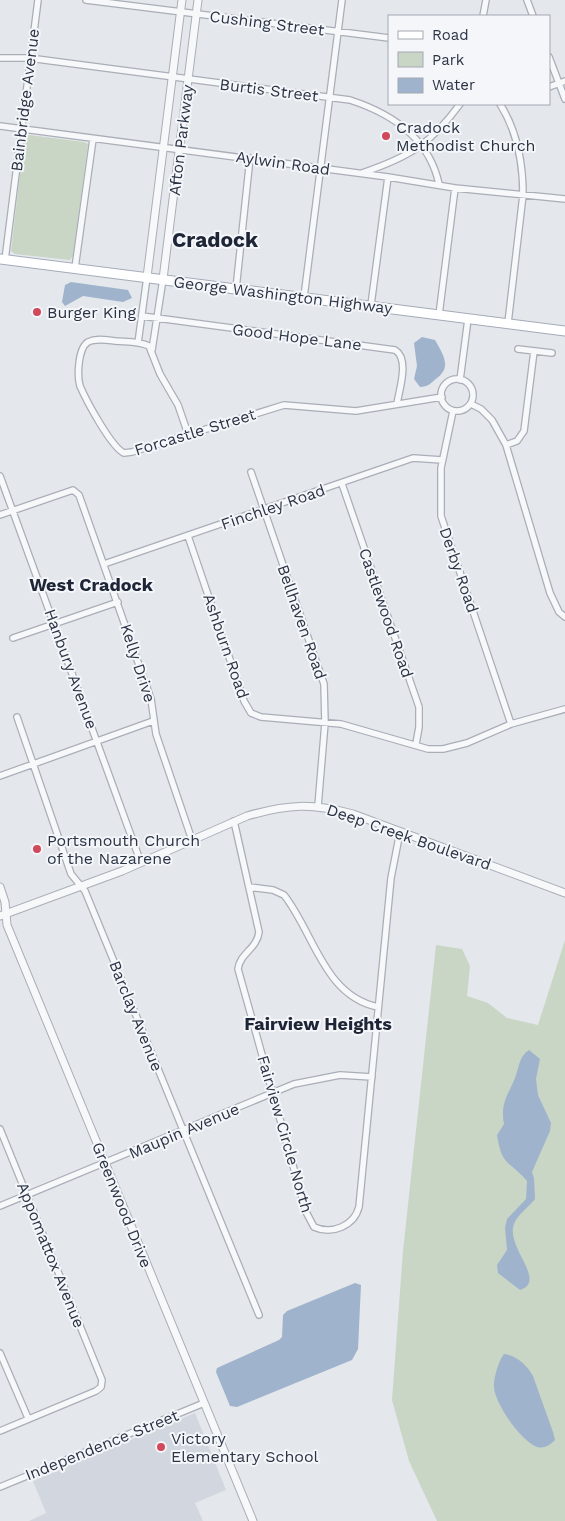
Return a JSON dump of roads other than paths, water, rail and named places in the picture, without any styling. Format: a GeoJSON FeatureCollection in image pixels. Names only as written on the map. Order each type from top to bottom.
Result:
{"type":"FeatureCollection","features":[{"type":"Feature","properties":{"kind":"main road","name":"George Washington Highway"},"geometry":{"type":"LineString","coordinates":[[2,260],[371,305],[565,331]]}},
{"type":"Feature","properties":{"kind":"street","name":"Bainbridge Avenue"},"geometry":{"type":"LineString","coordinates":[[2,260],[38,0]]}},
{"type":"Feature","properties":{"kind":"street","name":"Cushing Street"},"geometry":{"type":"LineString","coordinates":[[86,0],[388,38]]}},
{"type":"Feature","properties":{"kind":"street","name":"Afton Parkway"},"geometry":{"type":"LineString","coordinates":[[147,277],[182,0]]}},
{"type":"Feature","properties":{"kind":"street","name":"Afton Parkway"},"geometry":{"type":"LineString","coordinates":[[163,279],[198,0]]}},
{"type":"Feature","properties":{"kind":"street"},"geometry":{"type":"LineString","coordinates":[[304,297],[342,0]]}},
{"type":"Feature","properties":{"kind":"street"},"geometry":{"type":"LineString","coordinates":[[484,15],[486,0]]}},
{"type":"Feature","properties":{"kind":"street"},"geometry":{"type":"LineString","coordinates":[[527,0],[533,15]]}},
{"type":"Feature","properties":{"kind":"street","name":"Burtis Street"},"geometry":{"type":"LineString","coordinates":[[0,58],[29,58],[172,79],[330,98],[367,106],[390,116],[423,146],[432,158],[439,184]]}},
{"type":"Feature","properties":{"kind":"street"},"geometry":{"type":"LineString","coordinates":[[550,59],[562,82],[565,99]]}},
{"type":"Feature","properties":{"kind":"street"},"geometry":{"type":"LineString","coordinates":[[550,87],[562,82]]}},
{"type":"Feature","properties":{"kind":"street"},"geometry":{"type":"LineString","coordinates":[[360,173],[385,165],[423,146],[443,126],[459,105]]}},
{"type":"Feature","properties":{"kind":"street"},"geometry":{"type":"LineString","coordinates":[[502,105],[512,127],[519,151],[523,195],[508,323]]}},
{"type":"Feature","properties":{"kind":"street","name":"Aylwin Road"},"geometry":{"type":"LineString","coordinates":[[0,126],[250,158],[439,184],[455,188],[565,199]]}},
{"type":"Feature","properties":{"kind":"street"},"geometry":{"type":"LineString","coordinates":[[75,268],[93,139]]}},
{"type":"Feature","properties":{"kind":"street"},"geometry":{"type":"LineString","coordinates":[[236,288],[250,158]]}},
{"type":"Feature","properties":{"kind":"street"},"geometry":{"type":"LineString","coordinates":[[371,305],[388,177]]}},
{"type":"Feature","properties":{"kind":"street"},"geometry":{"type":"LineString","coordinates":[[439,315],[455,188]]}},
{"type":"Feature","properties":{"kind":"street"},"geometry":{"type":"LineString","coordinates":[[147,277],[138,343],[145,344],[152,350]]}},
{"type":"Feature","properties":{"kind":"street"},"geometry":{"type":"LineString","coordinates":[[163,279],[152,350],[160,374],[178,405],[188,434]]}},
{"type":"Feature","properties":{"kind":"street","name":"Good Hope Lane"},"geometry":{"type":"LineString","coordinates":[[142,316],[395,350],[400,354],[402,362],[397,404]]}},
{"type":"Feature","properties":{"kind":"street"},"geometry":{"type":"LineString","coordinates":[[460,380],[468,319]]}},
{"type":"Feature","properties":{"kind":"street","name":"Forcastle Street"},"geometry":{"type":"LineString","coordinates":[[138,343],[99,340],[86,343],[83,347],[78,372],[83,392],[115,446],[124,453],[284,405],[356,411],[442,397]]}},
{"type":"Feature","properties":{"kind":"street"},"geometry":{"type":"LineString","coordinates":[[518,349],[552,353]]}},
{"type":"Feature","properties":{"kind":"street"},"geometry":{"type":"LineString","coordinates":[[506,445],[517,441],[524,430],[534,351]]}},
{"type":"Feature","properties":{"kind":"street"},"geometry":{"type":"LineString","coordinates":[[460,380],[472,389],[471,404],[463,410],[453,410],[446,406],[442,397],[447,384],[460,380]]}},
{"type":"Feature","properties":{"kind":"street"},"geometry":{"type":"LineString","coordinates":[[471,404],[481,409],[492,420],[506,445],[550,593],[559,612],[565,617]]}},
{"type":"Feature","properties":{"kind":"street","name":"Derby Road"},"geometry":{"type":"LineString","coordinates":[[453,410],[442,460],[441,516],[512,724]]}},
{"type":"Feature","properties":{"kind":"street","name":"Finchley Road"},"geometry":{"type":"LineString","coordinates":[[104,564],[342,484],[413,458],[442,460]]}},
{"type":"Feature","properties":{"kind":"street","name":"Bellhaven Road"},"geometry":{"type":"LineString","coordinates":[[251,472],[324,684],[325,723],[318,806]]}},
{"type":"Feature","properties":{"kind":"street","name":"Hanbury Avenue"},"geometry":{"type":"LineString","coordinates":[[0,476],[141,863]]}},
{"type":"Feature","properties":{"kind":"street","name":"Castlewood Road"},"geometry":{"type":"LineString","coordinates":[[342,484],[419,707],[419,727],[416,744]]}},
{"type":"Feature","properties":{"kind":"street","name":"Kelly Drive"},"geometry":{"type":"LineString","coordinates":[[13,511],[74,490],[79,495],[152,699],[152,721],[192,840]]}},
{"type":"Feature","properties":{"kind":"street"},"geometry":{"type":"LineString","coordinates":[[0,515],[13,511]]}},
{"type":"Feature","properties":{"kind":"street","name":"Ashburn Road"},"geometry":{"type":"LineString","coordinates":[[188,536],[244,701],[251,713],[261,717],[325,723]]}},
{"type":"Feature","properties":{"kind":"street"},"geometry":{"type":"LineString","coordinates":[[13,638],[118,602]]}},
{"type":"Feature","properties":{"kind":"street"},"geometry":{"type":"LineString","coordinates":[[325,723],[346,725],[428,749],[444,749],[467,743],[512,724],[565,709]]}},
{"type":"Feature","properties":{"kind":"street","name":"Barclay Avenue"},"geometry":{"type":"LineString","coordinates":[[18,717],[32,765],[71,874],[84,891],[259,1315]]}},
{"type":"Feature","properties":{"kind":"street"},"geometry":{"type":"LineString","coordinates":[[0,776],[152,721]]}},
{"type":"Feature","properties":{"kind":"street","name":"Deep Creek Boulevard"},"geometry":{"type":"LineString","coordinates":[[3,915],[141,863],[234,821],[265,810],[308,805],[353,814],[565,893]]}},
{"type":"Feature","properties":{"kind":"street","name":"Fairview Circle North"},"geometry":{"type":"LineString","coordinates":[[234,821],[258,924],[258,939],[254,946],[240,960],[238,969],[310,1221],[314,1227],[320,1230],[336,1229],[354,1218],[359,1207],[372,1077]]}},
{"type":"Feature","properties":{"kind":"street"},"geometry":{"type":"LineString","coordinates":[[372,1077],[391,878],[400,832]]}},
{"type":"Feature","properties":{"kind":"street","name":"Greenwood Drive"},"geometry":{"type":"LineString","coordinates":[[0,887],[5,902],[3,915],[253,1521]]}},
{"type":"Feature","properties":{"kind":"street"},"geometry":{"type":"LineString","coordinates":[[249,887],[273,890],[284,895],[331,977],[358,1001],[378,1007]]}},
{"type":"Feature","properties":{"kind":"street","name":"Maupin Avenue"},"geometry":{"type":"LineString","coordinates":[[0,1206],[294,1084],[325,1077],[355,1074],[372,1077]]}},
{"type":"Feature","properties":{"kind":"street","name":"Appomattox Avenue"},"geometry":{"type":"LineString","coordinates":[[0,1129],[102,1380],[100,1387],[96,1391],[28,1418]]}},
{"type":"Feature","properties":{"kind":"street"},"geometry":{"type":"LineString","coordinates":[[0,1353],[28,1418],[0,1431]]}},
{"type":"Feature","properties":{"kind":"street","name":"Independence Street"},"geometry":{"type":"LineString","coordinates":[[0,1487],[204,1403]]}},
{"type":"Feature","properties":{"kind":"water"},"geometry":{"type":"Polygon","coordinates":[[[71,282],[128,290],[132,298],[123,302],[83,296],[65,306],[62,302],[65,285],[71,282]]]}},
{"type":"Feature","properties":{"kind":"water"},"geometry":{"type":"Polygon","coordinates":[[[422,337],[435,340],[445,360],[445,365],[442,374],[431,383],[420,387],[414,379],[417,366],[414,343],[422,337]]]}},
{"type":"Feature","properties":{"kind":"water"},"geometry":{"type":"Polygon","coordinates":[[[529,1050],[540,1059],[536,1079],[538,1095],[551,1123],[550,1131],[532,1172],[535,1199],[514,1224],[515,1243],[530,1279],[527,1286],[520,1290],[498,1273],[497,1265],[507,1250],[505,1228],[507,1219],[526,1199],[527,1181],[504,1158],[497,1135],[504,1124],[503,1110],[505,1100],[521,1059],[529,1050]]]}},
{"type":"Feature","properties":{"kind":"water"},"geometry":{"type":"Polygon","coordinates":[[[355,1283],[361,1285],[358,1349],[352,1360],[237,1407],[230,1406],[216,1372],[217,1368],[279,1340],[282,1337],[283,1315],[287,1311],[355,1283]]]}},
{"type":"Feature","properties":{"kind":"water"},"geometry":{"type":"Polygon","coordinates":[[[504,1354],[513,1356],[521,1362],[533,1376],[555,1440],[547,1446],[537,1447],[524,1437],[510,1421],[499,1403],[495,1394],[494,1384],[498,1365],[504,1354]]]}},
{"type":"Feature","properties":{"kind":"place","name":"Cradock Methodist Church"},"geometry":{"type":"Point","coordinates":[386,136]}},
{"type":"Feature","properties":{"kind":"place","name":"Burger King"},"geometry":{"type":"Point","coordinates":[37,312]}},
{"type":"Feature","properties":{"kind":"place","name":"Portsmouth Church of the Nazarene"},"geometry":{"type":"Point","coordinates":[37,849]}},
{"type":"Feature","properties":{"kind":"place","name":"Victory Elementary School"},"geometry":{"type":"Point","coordinates":[161,1447]}},
{"type":"Feature","properties":{"kind":"district","name":"Cradock"},"geometry":{"type":"Point","coordinates":[215,239]}},
{"type":"Feature","properties":{"kind":"district","name":"West Cradock"},"geometry":{"type":"Point","coordinates":[91,584]}},
{"type":"Feature","properties":{"kind":"district","name":"Fairview Heights"},"geometry":{"type":"Point","coordinates":[318,1023]}}]}
